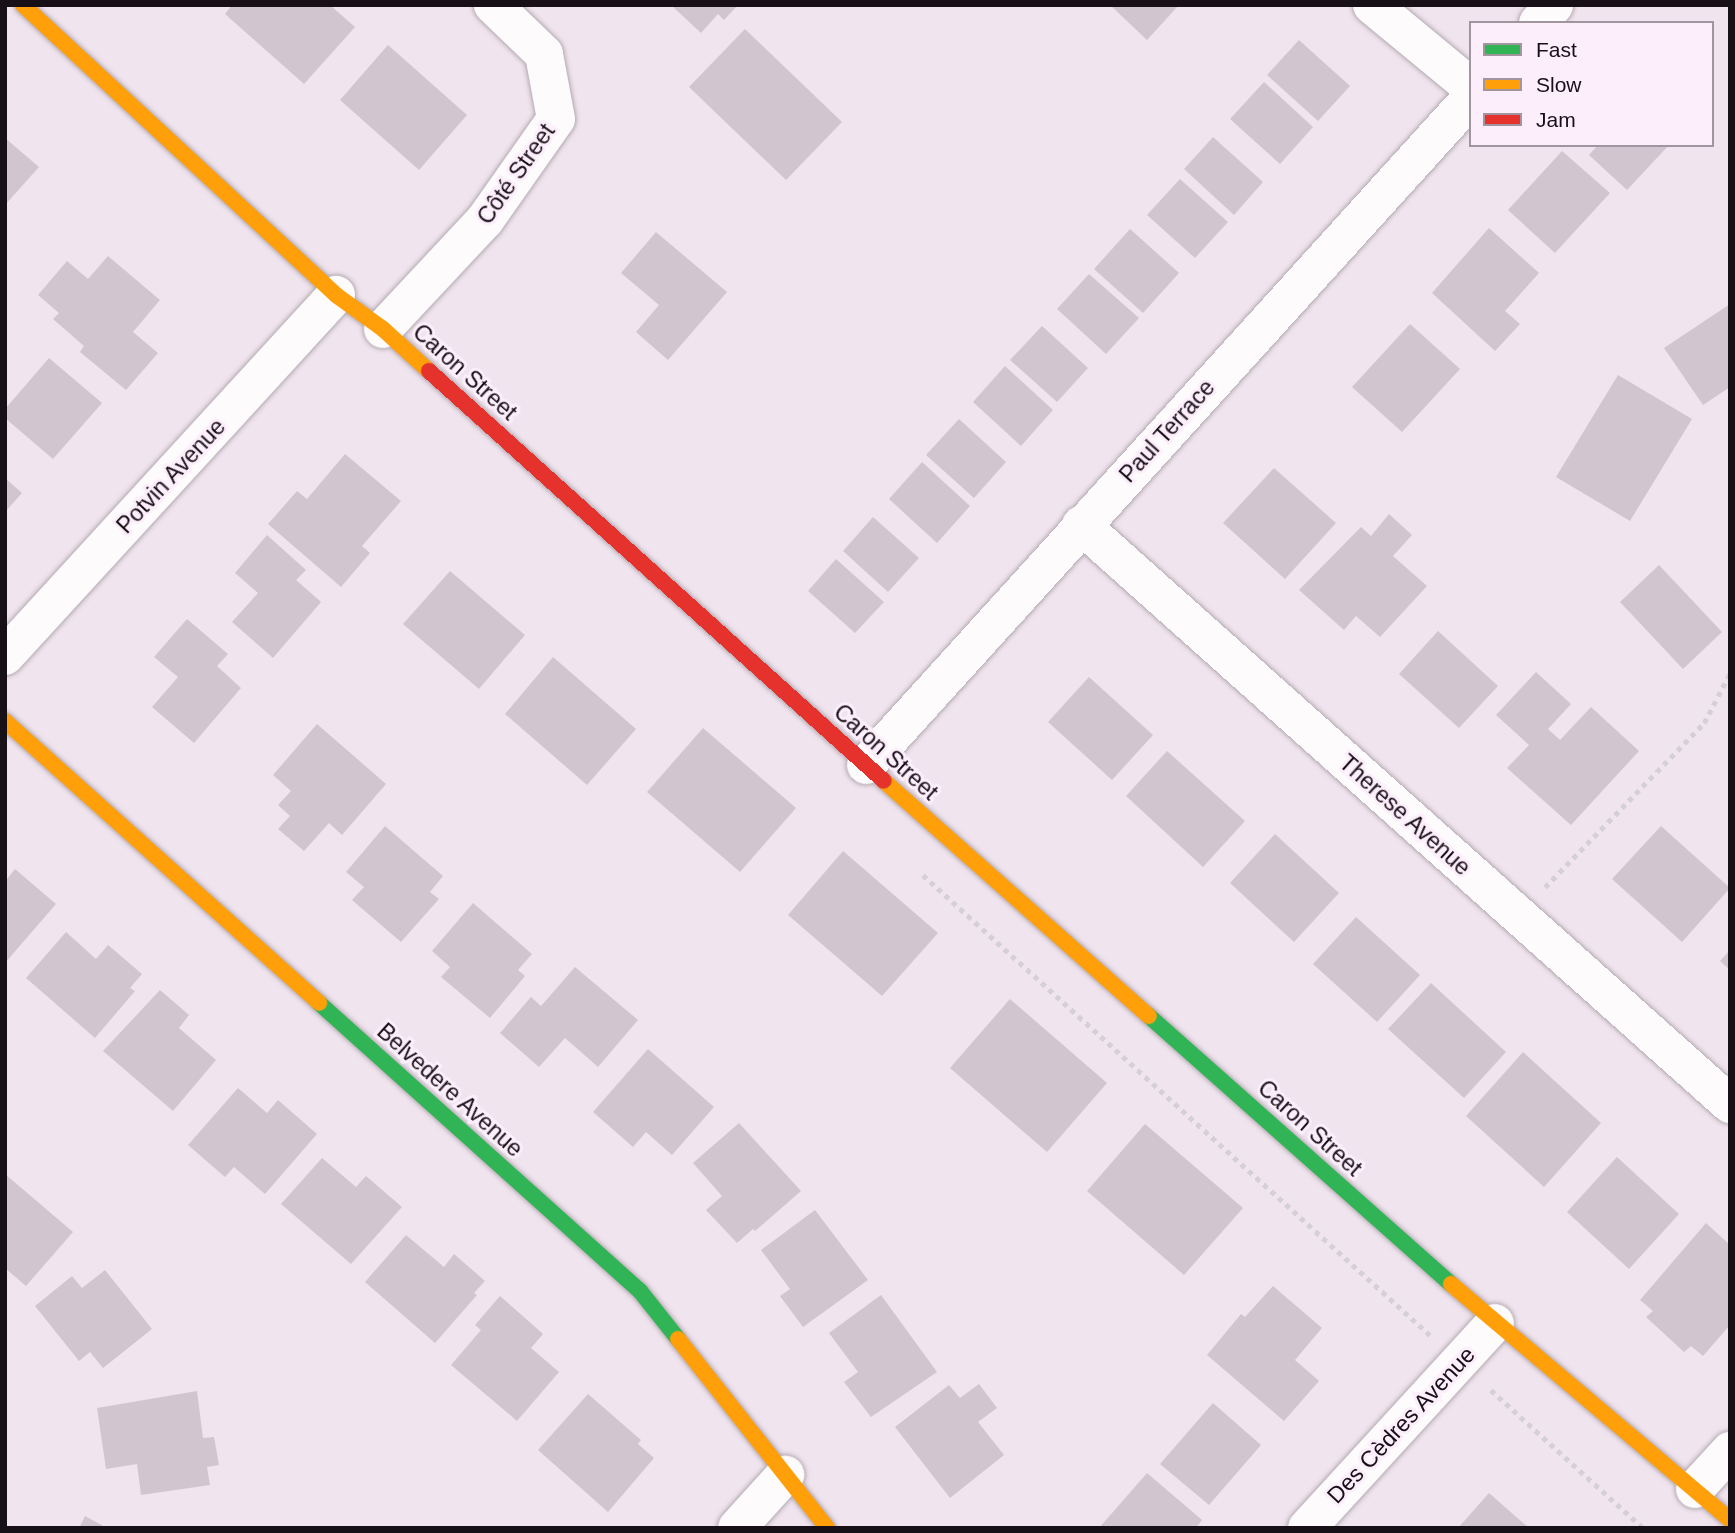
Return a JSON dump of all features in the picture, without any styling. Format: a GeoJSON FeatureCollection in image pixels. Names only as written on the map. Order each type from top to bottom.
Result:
{"type":"FeatureCollection","features":[{"type":"Feature","properties":{"kind":"street","name":"Caron Street"},"geometry":{"type":"LineString","coordinates":[[23,5],[336,295],[383,329],[866,765],[1495,1323],[1730,1520]]}},
{"type":"Feature","properties":{"kind":"street","name":"Côté Street"},"geometry":{"type":"LineString","coordinates":[[383,329],[485,220],[556,119],[544,54],[492,5]]}},
{"type":"Feature","properties":{"kind":"street"},"geometry":{"type":"LineString","coordinates":[[1371,5],[1469,85]]}},
{"type":"Feature","properties":{"kind":"street"},"geometry":{"type":"LineString","coordinates":[[1540,21],[1554,5]]}},
{"type":"Feature","properties":{"kind":"street","name":"Paul Terrace"},"geometry":{"type":"LineString","coordinates":[[866,765],[1469,101]]}},
{"type":"Feature","properties":{"kind":"street","name":"Potvin Avenue"},"geometry":{"type":"LineString","coordinates":[[5,656],[336,295]]}},
{"type":"Feature","properties":{"kind":"street","name":"Therese Avenue"},"geometry":{"type":"LineString","coordinates":[[1081,526],[1730,1104]]}},
{"type":"Feature","properties":{"kind":"street","name":"Belvedere Avenue"},"geometry":{"type":"LineString","coordinates":[[5,721],[640,1291],[827,1528]]}},
{"type":"Feature","properties":{"kind":"street","name":"Des Cèdres Avenue"},"geometry":{"type":"LineString","coordinates":[[1307,1528],[1495,1323]]}},
{"type":"Feature","properties":{"kind":"street"},"geometry":{"type":"LineString","coordinates":[[1695,1489],[1730,1451]]}},
{"type":"Feature","properties":{"kind":"street"},"geometry":{"type":"LineString","coordinates":[[737,1528],[785,1475]]}},
{"type":"Feature","properties":{"kind":"path"},"geometry":{"type":"LineString","coordinates":[[1518,915],[1704,723],[1730,673]]}},
{"type":"Feature","properties":{"kind":"building"},"geometry":{"type":"Polygon","coordinates":[[[232,5],[330,5],[355,27],[304,84],[225,14],[232,5]]]}},
{"type":"Feature","properties":{"kind":"building"},"geometry":{"type":"Polygon","coordinates":[[[671,5],[738,5],[724,20],[718,14],[701,33],[671,5]]]}},
{"type":"Feature","properties":{"kind":"building"},"geometry":{"type":"Polygon","coordinates":[[[1110,5],[1179,5],[1147,40],[1110,5]]]}},
{"type":"Feature","properties":{"kind":"building"},"geometry":{"type":"Polygon","coordinates":[[[745,29],[842,122],[786,180],[689,87],[745,29]]]}},
{"type":"Feature","properties":{"kind":"building"},"geometry":{"type":"Polygon","coordinates":[[[1299,40],[1350,86],[1318,121],[1267,75],[1299,40]]]}},
{"type":"Feature","properties":{"kind":"building"},"geometry":{"type":"Polygon","coordinates":[[[388,45],[467,115],[419,170],[340,100],[388,45]]]}},
{"type":"Feature","properties":{"kind":"building"},"geometry":{"type":"Polygon","coordinates":[[[1264,82],[1313,127],[1280,164],[1230,119],[1264,82]]]}},
{"type":"Feature","properties":{"kind":"building"},"geometry":{"type":"Polygon","coordinates":[[[1213,137],[1263,182],[1234,215],[1184,169],[1213,137]]]}},
{"type":"Feature","properties":{"kind":"building"},"geometry":{"type":"Polygon","coordinates":[[[5,138],[39,167],[5,205],[5,138]]]}},
{"type":"Feature","properties":{"kind":"building"},"geometry":{"type":"Polygon","coordinates":[[[1596,147],[1667,147],[1627,190],[1589,155],[1596,147]]]}},
{"type":"Feature","properties":{"kind":"building"},"geometry":{"type":"Polygon","coordinates":[[[1562,151],[1610,193],[1555,253],[1508,210],[1562,151]]]}},
{"type":"Feature","properties":{"kind":"building"},"geometry":{"type":"Polygon","coordinates":[[[1180,179],[1228,222],[1195,258],[1147,215],[1180,179]]]}},
{"type":"Feature","properties":{"kind":"building"},"geometry":{"type":"Polygon","coordinates":[[[1489,228],[1539,273],[1505,311],[1520,324],[1495,351],[1432,293],[1489,228]]]}},
{"type":"Feature","properties":{"kind":"building"},"geometry":{"type":"Polygon","coordinates":[[[1130,229],[1179,273],[1143,313],[1094,269],[1130,229]]]}},
{"type":"Feature","properties":{"kind":"building"},"geometry":{"type":"Polygon","coordinates":[[[656,232],[727,292],[668,360],[636,332],[659,305],[621,273],[656,232]]]}},
{"type":"Feature","properties":{"kind":"building"},"geometry":{"type":"Polygon","coordinates":[[[108,256],[160,300],[133,332],[158,353],[126,390],[80,352],[84,346],[53,319],[59,313],[38,295],[67,261],[88,279],[108,256]]]}},
{"type":"Feature","properties":{"kind":"building"},"geometry":{"type":"Polygon","coordinates":[[[1089,274],[1139,318],[1106,354],[1057,309],[1089,274]]]}},
{"type":"Feature","properties":{"kind":"building"},"geometry":{"type":"Polygon","coordinates":[[[1730,304],[1730,387],[1703,405],[1664,348],[1730,304]]]}},
{"type":"Feature","properties":{"kind":"building"},"geometry":{"type":"Polygon","coordinates":[[[1410,324],[1460,369],[1402,432],[1352,387],[1410,324]]]}},
{"type":"Feature","properties":{"kind":"building"},"geometry":{"type":"Polygon","coordinates":[[[1042,326],[1088,368],[1057,402],[1010,360],[1042,326]]]}},
{"type":"Feature","properties":{"kind":"building"},"geometry":{"type":"Polygon","coordinates":[[[49,358],[102,403],[53,459],[5,418],[5,409],[49,358]]]}},
{"type":"Feature","properties":{"kind":"building"},"geometry":{"type":"Polygon","coordinates":[[[1005,366],[1053,410],[1021,446],[973,402],[1005,366]]]}},
{"type":"Feature","properties":{"kind":"building"},"geometry":{"type":"Polygon","coordinates":[[[1618,375],[1692,419],[1630,521],[1556,477],[1618,375]]]}},
{"type":"Feature","properties":{"kind":"building"},"geometry":{"type":"Polygon","coordinates":[[[959,419],[1006,462],[974,498],[926,455],[959,419]]]}},
{"type":"Feature","properties":{"kind":"building"},"geometry":{"type":"Polygon","coordinates":[[[345,454],[401,501],[362,546],[370,553],[341,587],[268,524],[297,491],[307,499],[345,454]]]}},
{"type":"Feature","properties":{"kind":"building"},"geometry":{"type":"Polygon","coordinates":[[[922,462],[970,506],[937,543],[889,499],[922,462]]]}},
{"type":"Feature","properties":{"kind":"building"},"geometry":{"type":"Polygon","coordinates":[[[1274,468],[1336,523],[1285,579],[1223,523],[1274,468]]]}},
{"type":"Feature","properties":{"kind":"building"},"geometry":{"type":"Polygon","coordinates":[[[5,478],[22,493],[5,512],[5,478]]]}},
{"type":"Feature","properties":{"kind":"building"},"geometry":{"type":"Polygon","coordinates":[[[1389,514],[1412,535],[1393,556],[1427,586],[1380,637],[1356,616],[1344,630],[1299,590],[1361,527],[1371,536],[1389,514]]]}},
{"type":"Feature","properties":{"kind":"building"},"geometry":{"type":"Polygon","coordinates":[[[873,517],[919,558],[888,592],[843,551],[873,517]]]}},
{"type":"Feature","properties":{"kind":"building"},"geometry":{"type":"Polygon","coordinates":[[[267,535],[306,570],[296,580],[321,602],[273,658],[232,622],[258,593],[235,573],[267,535]]]}},
{"type":"Feature","properties":{"kind":"building"},"geometry":{"type":"Polygon","coordinates":[[[836,559],[884,602],[855,633],[808,591],[836,559]]]}},
{"type":"Feature","properties":{"kind":"building"},"geometry":{"type":"Polygon","coordinates":[[[1659,565],[1722,632],[1683,669],[1620,602],[1659,565]]]}},
{"type":"Feature","properties":{"kind":"building"},"geometry":{"type":"Polygon","coordinates":[[[450,571],[525,635],[479,689],[403,624],[450,571]]]}},
{"type":"Feature","properties":{"kind":"building"},"geometry":{"type":"Polygon","coordinates":[[[187,619],[228,654],[217,666],[241,688],[194,743],[152,707],[178,677],[154,657],[187,619]]]}},
{"type":"Feature","properties":{"kind":"building"},"geometry":{"type":"Polygon","coordinates":[[[1438,631],[1498,686],[1459,728],[1399,674],[1438,631]]]}},
{"type":"Feature","properties":{"kind":"building"},"geometry":{"type":"Polygon","coordinates":[[[553,657],[636,729],[587,785],[505,714],[553,657]]]}},
{"type":"Feature","properties":{"kind":"building"},"geometry":{"type":"Polygon","coordinates":[[[1536,672],[1571,704],[1548,729],[1560,740],[1591,707],[1639,751],[1571,825],[1507,768],[1529,745],[1496,715],[1536,672]]]}},
{"type":"Feature","properties":{"kind":"building"},"geometry":{"type":"Polygon","coordinates":[[[1089,677],[1153,735],[1112,780],[1048,722],[1089,677]]]}},
{"type":"Feature","properties":{"kind":"building"},"geometry":{"type":"Polygon","coordinates":[[[317,724],[386,784],[342,835],[329,823],[304,851],[278,829],[290,816],[278,805],[291,791],[273,775],[317,724]]]}},
{"type":"Feature","properties":{"kind":"building"},"geometry":{"type":"Polygon","coordinates":[[[703,728],[796,808],[740,872],[647,792],[703,728]]]}},
{"type":"Feature","properties":{"kind":"building"},"geometry":{"type":"Polygon","coordinates":[[[1167,751],[1245,821],[1203,867],[1126,796],[1167,751]]]}},
{"type":"Feature","properties":{"kind":"building"},"geometry":{"type":"Polygon","coordinates":[[[385,826],[443,876],[430,892],[439,899],[401,942],[352,900],[364,887],[346,872],[385,826]]]}},
{"type":"Feature","properties":{"kind":"building"},"geometry":{"type":"Polygon","coordinates":[[[1661,826],[1730,888],[1682,942],[1612,879],[1661,826]]]}},
{"type":"Feature","properties":{"kind":"building"},"geometry":{"type":"Polygon","coordinates":[[[1275,834],[1339,893],[1294,942],[1230,883],[1275,834]]]}},
{"type":"Feature","properties":{"kind":"building"},"geometry":{"type":"Polygon","coordinates":[[[843,851],[938,933],[882,996],[788,915],[843,851]]]}},
{"type":"Feature","properties":{"kind":"building"},"geometry":{"type":"Polygon","coordinates":[[[15,869],[56,904],[5,963],[5,877],[7,879],[15,869]]]}},
{"type":"Feature","properties":{"kind":"building"},"geometry":{"type":"Polygon","coordinates":[[[473,903],[532,954],[518,970],[525,976],[490,1018],[441,977],[450,967],[432,951],[473,903]]]}},
{"type":"Feature","properties":{"kind":"building"},"geometry":{"type":"Polygon","coordinates":[[[1356,917],[1420,975],[1377,1022],[1313,964],[1356,917]]]}},
{"type":"Feature","properties":{"kind":"building"},"geometry":{"type":"Polygon","coordinates":[[[66,932],[96,959],[108,945],[142,974],[130,988],[135,991],[95,1038],[26,978],[66,932]]]}},
{"type":"Feature","properties":{"kind":"building"},"geometry":{"type":"Polygon","coordinates":[[[1730,950],[1730,970],[1720,961],[1730,950]]]}},
{"type":"Feature","properties":{"kind":"building"},"geometry":{"type":"Polygon","coordinates":[[[575,967],[638,1020],[598,1067],[565,1038],[539,1067],[500,1033],[531,997],[541,1006],[575,967]]]}},
{"type":"Feature","properties":{"kind":"building"},"geometry":{"type":"Polygon","coordinates":[[[1431,983],[1506,1052],[1464,1098],[1388,1029],[1431,983]]]}},
{"type":"Feature","properties":{"kind":"building"},"geometry":{"type":"Polygon","coordinates":[[[160,990],[189,1015],[179,1028],[216,1060],[173,1111],[103,1051],[160,990]]]}},
{"type":"Feature","properties":{"kind":"building"},"geometry":{"type":"Polygon","coordinates":[[[1010,999],[1107,1083],[1047,1152],[950,1068],[1010,999]]]}},
{"type":"Feature","properties":{"kind":"building"},"geometry":{"type":"Polygon","coordinates":[[[648,1049],[714,1107],[672,1155],[646,1132],[633,1147],[593,1112],[648,1049]]]}},
{"type":"Feature","properties":{"kind":"building"},"geometry":{"type":"Polygon","coordinates":[[[1523,1052],[1601,1123],[1544,1187],[1466,1116],[1523,1052]]]}},
{"type":"Feature","properties":{"kind":"building"},"geometry":{"type":"Polygon","coordinates":[[[238,1088],[267,1113],[278,1100],[317,1134],[265,1194],[234,1167],[225,1177],[188,1145],[238,1088]]]}},
{"type":"Feature","properties":{"kind":"building"},"geometry":{"type":"Polygon","coordinates":[[[739,1123],[801,1191],[737,1243],[706,1210],[722,1196],[693,1163],[739,1123]]]}},
{"type":"Feature","properties":{"kind":"building"},"geometry":{"type":"Polygon","coordinates":[[[1145,1124],[1243,1208],[1184,1275],[1087,1191],[1145,1124]]]}},
{"type":"Feature","properties":{"kind":"building"},"geometry":{"type":"Polygon","coordinates":[[[1617,1157],[1679,1214],[1629,1269],[1567,1212],[1617,1157]]]}},
{"type":"Feature","properties":{"kind":"building"},"geometry":{"type":"Polygon","coordinates":[[[322,1158],[356,1187],[366,1176],[402,1207],[351,1264],[281,1204],[322,1158]]]}},
{"type":"Feature","properties":{"kind":"building"},"geometry":{"type":"Polygon","coordinates":[[[5,1174],[73,1232],[26,1286],[5,1268],[5,1174]]]}},
{"type":"Feature","properties":{"kind":"building"},"geometry":{"type":"Polygon","coordinates":[[[815,1210],[868,1280],[803,1327],[780,1296],[790,1289],[761,1250],[815,1210]]]}},
{"type":"Feature","properties":{"kind":"building"},"geometry":{"type":"Polygon","coordinates":[[[1706,1223],[1730,1245],[1730,1325],[1703,1356],[1691,1346],[1684,1352],[1646,1317],[1653,1311],[1640,1300],[1706,1223]]]}},
{"type":"Feature","properties":{"kind":"building"},"geometry":{"type":"Polygon","coordinates":[[[406,1235],[444,1267],[454,1254],[485,1281],[474,1293],[477,1295],[435,1343],[365,1282],[406,1235]]]}},
{"type":"Feature","properties":{"kind":"building"},"geometry":{"type":"Polygon","coordinates":[[[105,1270],[152,1329],[103,1368],[90,1352],[79,1361],[35,1306],[72,1276],[82,1288],[105,1270]]]}},
{"type":"Feature","properties":{"kind":"building"},"geometry":{"type":"Polygon","coordinates":[[[1273,1286],[1322,1328],[1295,1360],[1319,1381],[1284,1421],[1207,1355],[1241,1314],[1245,1317],[1273,1286]]]}},
{"type":"Feature","properties":{"kind":"building"},"geometry":{"type":"Polygon","coordinates":[[[881,1295],[937,1372],[871,1417],[844,1382],[858,1372],[829,1333],[881,1295]]]}},
{"type":"Feature","properties":{"kind":"building"},"geometry":{"type":"Polygon","coordinates":[[[500,1296],[543,1334],[531,1348],[559,1372],[517,1421],[451,1365],[481,1330],[475,1325],[500,1296]]]}},
{"type":"Feature","properties":{"kind":"building"},"geometry":{"type":"Polygon","coordinates":[[[979,1384],[997,1408],[978,1422],[1004,1455],[950,1498],[895,1427],[949,1385],[960,1398],[979,1384]]]}},
{"type":"Feature","properties":{"kind":"building"},"geometry":{"type":"Polygon","coordinates":[[[197,1391],[203,1438],[214,1437],[219,1465],[207,1467],[210,1485],[141,1495],[137,1464],[106,1469],[97,1408],[197,1391]]]}},
{"type":"Feature","properties":{"kind":"building"},"geometry":{"type":"Polygon","coordinates":[[[588,1394],[641,1440],[638,1444],[654,1458],[608,1512],[538,1450],[588,1394]]]}},
{"type":"Feature","properties":{"kind":"building"},"geometry":{"type":"Polygon","coordinates":[[[1213,1403],[1261,1445],[1209,1505],[1160,1464],[1213,1403]]]}},
{"type":"Feature","properties":{"kind":"building"},"geometry":{"type":"Polygon","coordinates":[[[1147,1473],[1202,1520],[1196,1528],[1099,1528],[1147,1473]]]}},
{"type":"Feature","properties":{"kind":"building"},"geometry":{"type":"Polygon","coordinates":[[[1489,1493],[1529,1528],[1458,1528],[1489,1493]]]}},
{"type":"Feature","properties":{"kind":"building"},"geometry":{"type":"Polygon","coordinates":[[[85,1516],[107,1528],[79,1528],[85,1516]]]}},
{"type":"Feature","properties":{"kind":"traffic: fast"},"geometry":{"type":"LineString","coordinates":[[319,1003],[640,1291],[678,1339]]}},
{"type":"Feature","properties":{"kind":"traffic: fast"},"geometry":{"type":"LineString","coordinates":[[1149,1016],[1451,1284]]}},
{"type":"Feature","properties":{"kind":"traffic: slow"},"geometry":{"type":"LineString","coordinates":[[23,5],[336,295],[383,329],[429,371]]}},
{"type":"Feature","properties":{"kind":"traffic: slow"},"geometry":{"type":"LineString","coordinates":[[5,721],[319,1003]]}},
{"type":"Feature","properties":{"kind":"traffic: slow"},"geometry":{"type":"LineString","coordinates":[[884,781],[1149,1016]]}},
{"type":"Feature","properties":{"kind":"traffic: slow"},"geometry":{"type":"LineString","coordinates":[[1451,1284],[1730,1520]]}},
{"type":"Feature","properties":{"kind":"traffic: slow"},"geometry":{"type":"LineString","coordinates":[[678,1339],[827,1528]]}},
{"type":"Feature","properties":{"kind":"traffic: jam"},"geometry":{"type":"LineString","coordinates":[[429,371],[884,781]]}}]}
